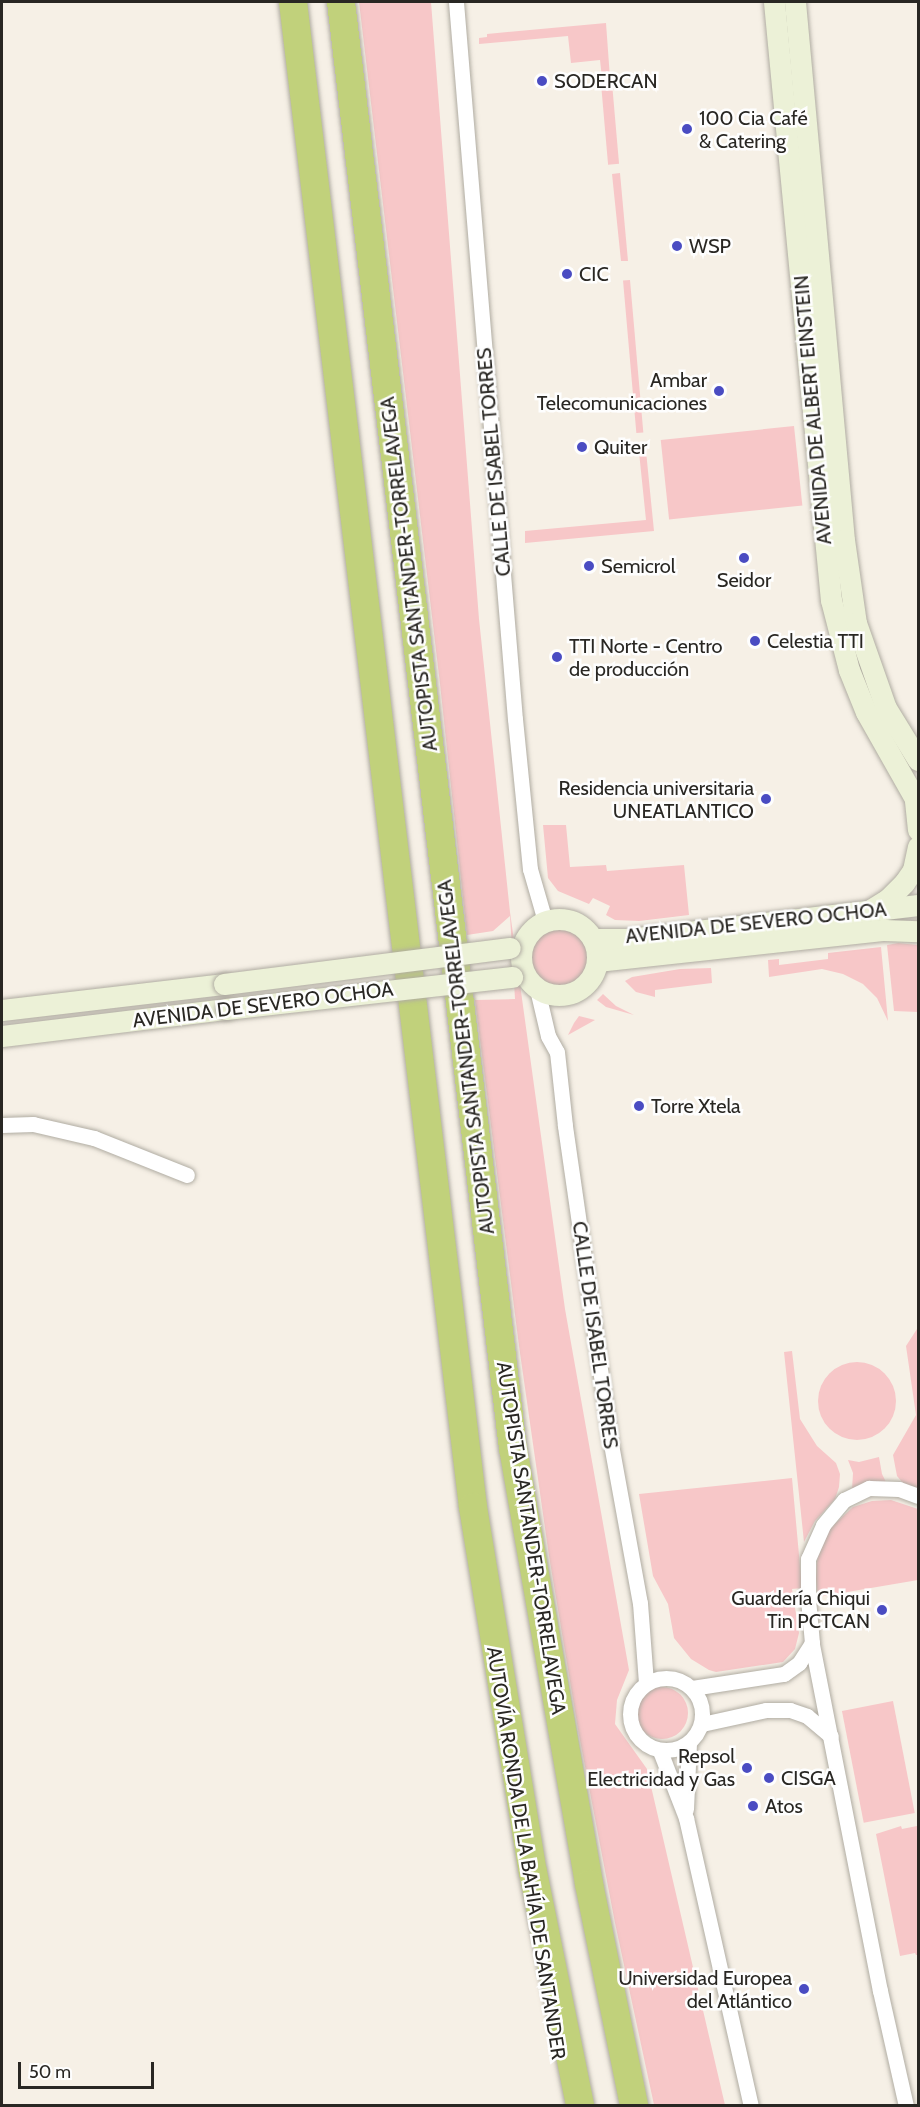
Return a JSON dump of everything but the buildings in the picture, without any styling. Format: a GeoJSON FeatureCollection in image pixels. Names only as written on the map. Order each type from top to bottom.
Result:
{"type":"FeatureCollection","features":[{"type":"Feature","properties":{"kind":"highway"},"geometry":{"type":"LineString","coordinates":[[293,2],[449,1320],[487,1600],[531,1860],[579,2106]]}},
{"type":"Feature","properties":{"kind":"highway","name":"AUTOPISTA SANTANDER-TORRELAVEGA"},"geometry":{"type":"LineString","coordinates":[[341,2],[513,1448],[589,1884],[634,2106]]}},
{"type":"Feature","properties":{"kind":"highway","name":"AUTOVÍA RONDA DE LA BAHÍA DE SANTANDER"},"geometry":{"type":"LineString","coordinates":[[487,1600],[566,2106]]}},
{"type":"Feature","properties":{"kind":"main road","name":"AVENIDA DE ALBERT EINSTEIN"},"geometry":{"type":"LineString","coordinates":[[774,2],[831,600],[849,670],[866,712],[917,802],[918,830]]}},
{"type":"Feature","properties":{"kind":"main road","name":"AVENIDA DE ALBERT EINSTEIN"},"geometry":{"type":"LineString","coordinates":[[795,2],[844,540],[856,623],[886,708],[918,760]]}},
{"type":"Feature","properties":{"kind":"main road"},"geometry":{"type":"LineString","coordinates":[[869,911],[888,899],[904,883],[913,870],[918,847]]}},
{"type":"Feature","properties":{"kind":"main road","name":"AVENIDA DE SEVERO OCHOA"},"geometry":{"type":"LineString","coordinates":[[593,939],[629,939],[697,929],[918,905]]}},
{"type":"Feature","properties":{"kind":"main road"},"geometry":{"type":"LineString","coordinates":[[556,919],[578,923],[593,939],[597,961],[592,977],[573,993],[548,994],[524,980],[516,948],[531,931],[545,921],[556,919]]}},
{"type":"Feature","properties":{"kind":"main road","name":"AVENIDA DE SEVERO OCHOA"},"geometry":{"type":"LineString","coordinates":[[597,961],[884,930],[918,931]]}},
{"type":"Feature","properties":{"kind":"main road","name":"AVENIDA DE SEVERO OCHOA"},"geometry":{"type":"LineString","coordinates":[[2,1010],[516,948]]}},
{"type":"Feature","properties":{"kind":"main road","name":"AVENIDA DE SEVERO OCHOA"},"geometry":{"type":"LineString","coordinates":[[2,1036],[226,1009],[524,980]]}},
{"type":"Feature","properties":{"kind":"street","name":"CALLE DE ISABEL TORRES"},"geometry":{"type":"LineString","coordinates":[[456,2],[515,720],[530,869],[545,921]]}},
{"type":"Feature","properties":{"kind":"street","name":"CALLE DE ISABEL TORRES"},"geometry":{"type":"LineString","coordinates":[[524,980],[548,1036],[558,1052],[565,1126],[609,1433],[640,1603],[646,1683]]}},
{"type":"Feature","properties":{"kind":"street"},"geometry":{"type":"LineString","coordinates":[[2,1125],[33,1124],[94,1138],[187,1175]]}},
{"type":"Feature","properties":{"kind":"street"},"geometry":{"type":"LineString","coordinates":[[906,2106],[880,1991],[813,1643],[808,1599],[808,1559],[823,1525],[844,1500],[869,1488],[899,1489],[918,1496]]}},
{"type":"Feature","properties":{"kind":"street"},"geometry":{"type":"LineString","coordinates":[[692,1688],[784,1674],[799,1663],[813,1643]]}},
{"type":"Feature","properties":{"kind":"street"},"geometry":{"type":"LineString","coordinates":[[686,1818],[689,1744],[702,1724],[703,1707],[692,1688],[674,1678],[660,1678],[646,1683],[636,1694],[630,1707],[630,1722],[636,1736],[647,1746],[660,1751],[689,1744]]}},
{"type":"Feature","properties":{"kind":"street"},"geometry":{"type":"LineString","coordinates":[[702,1724],[766,1710],[790,1710],[807,1716],[831,1736]]}},
{"type":"Feature","properties":{"kind":"street"},"geometry":{"type":"LineString","coordinates":[[660,1751],[686,1818],[751,2106]]}},
{"type":"Feature","properties":{"kind":"shaded area"},"geometry":{"type":"Polygon","coordinates":[[[359,2],[431,2],[479,619],[510,912],[565,1309],[629,1670],[617,1700],[615,1724],[647,1769],[725,2105],[654,2105],[615,1923],[579,1735],[549,1556],[519,1346],[475,1000],[515,999],[510,916],[493,931],[467,935],[440,684],[359,2]]]}},
{"type":"Feature","properties":{"kind":"shaded area"},"geometry":{"type":"Polygon","coordinates":[[[606,23],[610,78],[602,78],[600,60],[571,63],[568,36],[479,44],[479,38],[487,37],[487,34],[606,23]]]}},
{"type":"Feature","properties":{"kind":"shaded area"},"geometry":{"type":"Polygon","coordinates":[[[612,83],[619,164],[608,165],[601,84],[612,83]]]}},
{"type":"Feature","properties":{"kind":"shaded area"},"geometry":{"type":"Polygon","coordinates":[[[620,173],[628,261],[621,261],[612,174],[620,173]]]}},
{"type":"Feature","properties":{"kind":"shaded area"},"geometry":{"type":"Polygon","coordinates":[[[630,280],[643,432],[636,433],[623,281],[630,280]]]}},
{"type":"Feature","properties":{"kind":"shaded area"},"geometry":{"type":"Polygon","coordinates":[[[794,426],[802,506],[669,520],[661,440],[794,426]]]}},
{"type":"Feature","properties":{"kind":"shaded area"},"geometry":{"type":"Polygon","coordinates":[[[646,451],[654,531],[525,543],[525,531],[646,520],[639,452],[646,451]]]}},
{"type":"Feature","properties":{"kind":"shaded area"},"geometry":{"type":"Polygon","coordinates":[[[543,825],[566,825],[570,867],[606,865],[607,871],[684,865],[689,915],[639,921],[615,920],[606,915],[610,906],[593,898],[589,904],[558,891],[548,878],[543,825]]]}},
{"type":"Feature","properties":{"kind":"shaded area"},"geometry":{"type":"Polygon","coordinates":[[[559,927],[580,936],[589,957],[580,978],[559,987],[538,978],[529,957],[538,936],[559,927]]]}},
{"type":"Feature","properties":{"kind":"shaded area"},"geometry":{"type":"Polygon","coordinates":[[[898,943],[918,945],[918,1012],[894,1011],[887,945],[898,943]]]}},
{"type":"Feature","properties":{"kind":"shaded area"},"geometry":{"type":"Polygon","coordinates":[[[881,947],[888,1021],[877,998],[863,984],[843,974],[822,969],[769,977],[768,960],[779,959],[779,965],[828,959],[828,953],[881,947]]]}},
{"type":"Feature","properties":{"kind":"shaded area"},"geometry":{"type":"Polygon","coordinates":[[[711,968],[712,983],[655,990],[655,997],[636,992],[625,981],[632,977],[680,969],[711,968]]]}},
{"type":"Feature","properties":{"kind":"shaded area"},"geometry":{"type":"Polygon","coordinates":[[[603,994],[616,1006],[634,1015],[606,1007],[597,1000],[603,994]]]}},
{"type":"Feature","properties":{"kind":"shaded area"},"geometry":{"type":"Polygon","coordinates":[[[579,1016],[595,1020],[568,1035],[574,1023],[579,1016]]]}},
{"type":"Feature","properties":{"kind":"shaded area"},"geometry":{"type":"Polygon","coordinates":[[[917,1329],[918,1490],[902,1482],[897,1476],[893,1455],[916,1415],[906,1346],[917,1329]]]}},
{"type":"Feature","properties":{"kind":"shaded area"},"geometry":{"type":"Polygon","coordinates":[[[792,1351],[800,1419],[817,1446],[836,1463],[840,1474],[835,1499],[815,1521],[804,1542],[784,1352],[792,1351]]]}},
{"type":"Feature","properties":{"kind":"shaded area"},"geometry":{"type":"Polygon","coordinates":[[[857,1362],[872,1365],[885,1373],[893,1386],[896,1401],[893,1416],[885,1429],[872,1437],[857,1440],[842,1437],[829,1429],[821,1416],[818,1401],[821,1386],[829,1373],[842,1365],[857,1362]]]}},
{"type":"Feature","properties":{"kind":"shaded area"},"geometry":{"type":"Polygon","coordinates":[[[879,1457],[882,1474],[887,1484],[852,1490],[853,1473],[848,1460],[859,1462],[879,1457]]]}},
{"type":"Feature","properties":{"kind":"shaded area"},"geometry":{"type":"Polygon","coordinates":[[[792,1478],[802,1588],[792,1589],[799,1633],[795,1649],[783,1662],[716,1672],[709,1670],[691,1659],[674,1638],[668,1604],[653,1576],[639,1494],[792,1478]]]}},
{"type":"Feature","properties":{"kind":"shaded area"},"geometry":{"type":"Polygon","coordinates":[[[891,1500],[918,1509],[918,1580],[818,1597],[816,1579],[818,1550],[826,1532],[853,1507],[872,1501],[891,1500]]]}},
{"type":"Feature","properties":{"kind":"shaded area"},"geometry":{"type":"Polygon","coordinates":[[[657,1687],[667,1687],[676,1691],[684,1699],[688,1713],[684,1727],[676,1735],[667,1739],[657,1739],[648,1735],[640,1727],[636,1718],[636,1708],[640,1699],[648,1691],[657,1687]]]}},
{"type":"Feature","properties":{"kind":"shaded area"},"geometry":{"type":"Polygon","coordinates":[[[893,1701],[915,1813],[864,1823],[842,1711],[893,1701]]]}},
{"type":"Feature","properties":{"kind":"shaded area"},"geometry":{"type":"Polygon","coordinates":[[[901,1826],[902,1829],[917,1826],[918,1833],[918,1955],[915,1953],[900,1956],[876,1834],[901,1826]]]}},
{"type":"Feature","properties":{"kind":"place","name":"SODERCAN"},"geometry":{"type":"Point","coordinates":[542,81]}},
{"type":"Feature","properties":{"kind":"place","name":"100 Cia Café & Catering"},"geometry":{"type":"Point","coordinates":[687,129]}},
{"type":"Feature","properties":{"kind":"place","name":"WSP"},"geometry":{"type":"Point","coordinates":[677,246]}},
{"type":"Feature","properties":{"kind":"place","name":"CIC"},"geometry":{"type":"Point","coordinates":[567,274]}},
{"type":"Feature","properties":{"kind":"place","name":"Ambar Telecomunicaciones"},"geometry":{"type":"Point","coordinates":[719,391]}},
{"type":"Feature","properties":{"kind":"place","name":"Quiter"},"geometry":{"type":"Point","coordinates":[582,447]}},
{"type":"Feature","properties":{"kind":"place","name":"Seidor"},"geometry":{"type":"Point","coordinates":[744,558]}},
{"type":"Feature","properties":{"kind":"place","name":"Semicrol"},"geometry":{"type":"Point","coordinates":[589,566]}},
{"type":"Feature","properties":{"kind":"place","name":"Celestia TTI"},"geometry":{"type":"Point","coordinates":[755,641]}},
{"type":"Feature","properties":{"kind":"place","name":"TTI Norte - Centro de producción"},"geometry":{"type":"Point","coordinates":[557,657]}},
{"type":"Feature","properties":{"kind":"place","name":"Residencia universitaria UNEATLANTICO"},"geometry":{"type":"Point","coordinates":[766,799]}},
{"type":"Feature","properties":{"kind":"place","name":"Torre Xtela"},"geometry":{"type":"Point","coordinates":[639,1106]}},
{"type":"Feature","properties":{"kind":"place","name":"Guardería Chiqui Tin PCTCAN"},"geometry":{"type":"Point","coordinates":[882,1610]}},
{"type":"Feature","properties":{"kind":"place","name":"Repsol Electricidad y Gas"},"geometry":{"type":"Point","coordinates":[747,1768]}},
{"type":"Feature","properties":{"kind":"place","name":"CISGA"},"geometry":{"type":"Point","coordinates":[769,1778]}},
{"type":"Feature","properties":{"kind":"place","name":"Atos"},"geometry":{"type":"Point","coordinates":[753,1806]}},
{"type":"Feature","properties":{"kind":"place","name":"Universidad Europea del Atlántico"},"geometry":{"type":"Point","coordinates":[804,1989]}}]}
